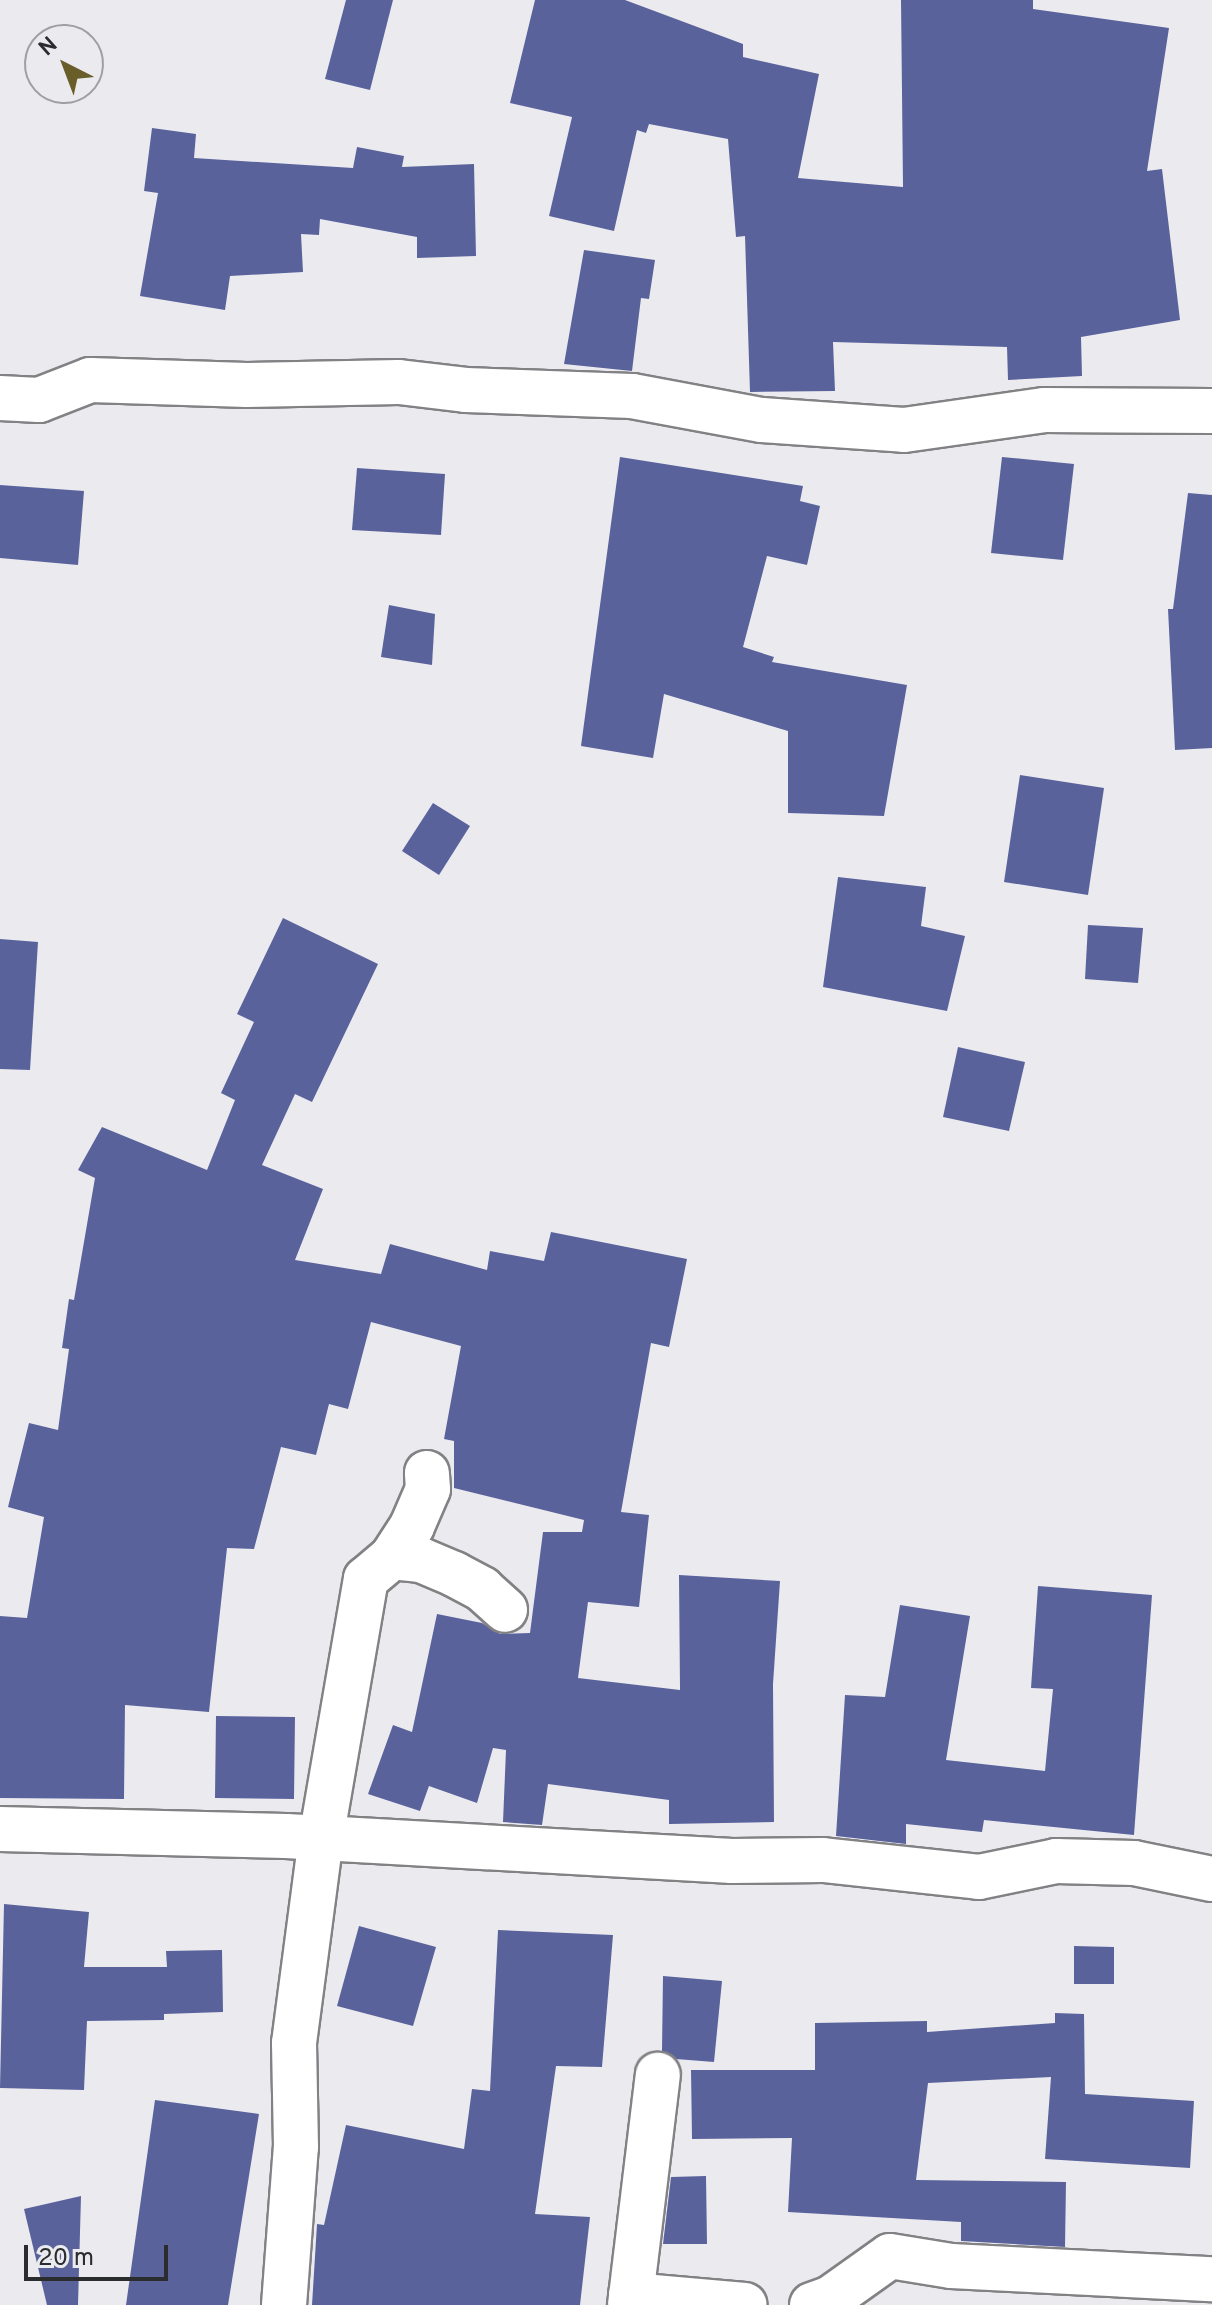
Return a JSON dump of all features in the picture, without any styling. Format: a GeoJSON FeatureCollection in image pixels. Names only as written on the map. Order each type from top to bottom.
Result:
{"type":"FeatureCollection","features":[{"type":"Feature","properties":{"kind":"street"},"geometry":{"type":"LineString","coordinates":[[0,398],[39,400],[90,380],[247,385],[399,382],[466,390],[632,396],[762,420],[904,430],[1044,410],[1212,411]]}},
{"type":"Feature","properties":{"kind":"street"},"geometry":{"type":"LineString","coordinates":[[284,2305],[296,2147],[294,2043],[321,1839],[366,1579],[392,1557],[428,1489],[427,1473]]}},
{"type":"Feature","properties":{"kind":"street"},"geometry":{"type":"LineString","coordinates":[[392,1557],[421,1560],[454,1574],[482,1589],[505,1610]]}},
{"type":"Feature","properties":{"kind":"street"},"geometry":{"type":"LineString","coordinates":[[0,1829],[321,1839],[732,1861],[823,1860],[979,1877],[1056,1861],[1134,1863],[1212,1879]]}},
{"type":"Feature","properties":{"kind":"street"},"geometry":{"type":"LineString","coordinates":[[658,2075],[630,2300],[745,2305]]}},
{"type":"Feature","properties":{"kind":"street"},"geometry":{"type":"LineString","coordinates":[[812,2305],[890,2256],[951,2266],[1212,2279]]}},
{"type":"Feature","properties":{"kind":"building"},"geometry":{"type":"Polygon","coordinates":[[[346,0],[393,0],[370,90],[325,79],[346,0]]]}},
{"type":"Feature","properties":{"kind":"building"},"geometry":{"type":"Polygon","coordinates":[[[535,0],[625,0],[743,44],[743,57],[819,74],[798,178],[903,187],[901,0],[1033,0],[1033,9],[1169,28],[1147,171],[1162,169],[1180,320],[1081,337],[1082,376],[1008,380],[1007,347],[833,342],[835,391],[750,392],[745,236],[736,237],[728,139],[649,124],[646,133],[637,130],[614,231],[549,216],[572,117],[510,103],[535,0]]]}},
{"type":"Feature","properties":{"kind":"building"},"geometry":{"type":"Polygon","coordinates":[[[152,128],[196,134],[194,158],[353,168],[357,147],[404,156],[402,167],[474,164],[476,256],[417,258],[417,237],[320,219],[319,235],[301,234],[303,272],[230,276],[225,310],[140,296],[158,193],[144,191],[152,128]]]}},
{"type":"Feature","properties":{"kind":"building"},"geometry":{"type":"Polygon","coordinates":[[[584,250],[655,260],[649,299],[641,298],[632,371],[564,364],[584,250]]]}},
{"type":"Feature","properties":{"kind":"building"},"geometry":{"type":"Polygon","coordinates":[[[620,457],[803,486],[800,501],[820,506],[807,565],[767,556],[743,647],[774,657],[772,662],[907,685],[884,816],[788,813],[788,731],[664,694],[653,758],[581,746],[620,457]]]}},
{"type":"Feature","properties":{"kind":"building"},"geometry":{"type":"Polygon","coordinates":[[[1002,457],[1074,464],[1063,560],[991,553],[1002,457]]]}},
{"type":"Feature","properties":{"kind":"building"},"geometry":{"type":"Polygon","coordinates":[[[357,468],[445,474],[441,535],[352,530],[357,468]]]}},
{"type":"Feature","properties":{"kind":"building"},"geometry":{"type":"Polygon","coordinates":[[[0,485],[84,491],[78,565],[0,558],[0,485]]]}},
{"type":"Feature","properties":{"kind":"building"},"geometry":{"type":"Polygon","coordinates":[[[1188,493],[1212,495],[1212,748],[1175,750],[1168,609],[1173,609],[1188,493]]]}},
{"type":"Feature","properties":{"kind":"building"},"geometry":{"type":"Polygon","coordinates":[[[389,605],[435,614],[432,665],[381,657],[389,605]]]}},
{"type":"Feature","properties":{"kind":"building"},"geometry":{"type":"Polygon","coordinates":[[[1020,775],[1104,788],[1088,895],[1004,882],[1020,775]]]}},
{"type":"Feature","properties":{"kind":"building"},"geometry":{"type":"Polygon","coordinates":[[[433,803],[470,826],[439,875],[402,851],[433,803]]]}},
{"type":"Feature","properties":{"kind":"building"},"geometry":{"type":"Polygon","coordinates":[[[838,877],[926,887],[921,926],[965,936],[947,1011],[823,987],[838,877]]]}},
{"type":"Feature","properties":{"kind":"building"},"geometry":{"type":"Polygon","coordinates":[[[283,918],[378,964],[312,1102],[295,1094],[262,1165],[323,1189],[295,1260],[381,1274],[390,1244],[487,1270],[490,1251],[544,1261],[551,1232],[687,1259],[669,1347],[651,1343],[621,1512],[649,1515],[639,1607],[588,1602],[578,1678],[680,1690],[679,1575],[780,1581],[773,1684],[774,1822],[669,1824],[669,1800],[548,1784],[542,1825],[503,1822],[506,1750],[493,1748],[477,1803],[429,1786],[420,1811],[368,1794],[393,1725],[412,1732],[437,1614],[482,1623],[500,1634],[530,1633],[543,1532],[582,1532],[584,1520],[454,1488],[454,1441],[444,1439],[461,1346],[371,1322],[348,1409],[329,1404],[316,1455],[281,1447],[254,1549],[227,1548],[209,1712],[125,1705],[124,1799],[0,1798],[0,1616],[27,1618],[44,1517],[8,1507],[29,1423],[58,1430],[69,1349],[62,1348],[69,1299],[74,1300],[95,1178],[78,1170],[102,1127],[207,1170],[235,1100],[221,1093],[254,1022],[237,1014],[283,918]]]}},
{"type":"Feature","properties":{"kind":"building"},"geometry":{"type":"Polygon","coordinates":[[[1088,925],[1143,928],[1138,983],[1085,979],[1088,925]]]}},
{"type":"Feature","properties":{"kind":"building"},"geometry":{"type":"Polygon","coordinates":[[[0,939],[38,942],[30,1070],[0,1069],[0,939]]]}},
{"type":"Feature","properties":{"kind":"building"},"geometry":{"type":"Polygon","coordinates":[[[958,1047],[1025,1062],[1009,1131],[943,1117],[958,1047]]]}},
{"type":"Feature","properties":{"kind":"building"},"geometry":{"type":"Polygon","coordinates":[[[1038,1586],[1152,1595],[1134,1835],[984,1820],[982,1832],[906,1824],[906,1844],[836,1836],[845,1695],[885,1697],[900,1605],[970,1616],[946,1760],[1045,1771],[1053,1689],[1031,1688],[1038,1586]]]}},
{"type":"Feature","properties":{"kind":"building"},"geometry":{"type":"Polygon","coordinates":[[[216,1716],[295,1717],[294,1799],[215,1798],[216,1716]]]}},
{"type":"Feature","properties":{"kind":"building"},"geometry":{"type":"Polygon","coordinates":[[[4,1904],[89,1912],[84,1967],[167,1967],[166,1951],[222,1950],[223,2012],[164,2014],[164,2020],[87,2021],[84,2090],[0,2088],[4,1904]]]}},
{"type":"Feature","properties":{"kind":"building"},"geometry":{"type":"Polygon","coordinates":[[[359,1926],[436,1947],[413,2026],[337,2006],[359,1926]]]}},
{"type":"Feature","properties":{"kind":"building"},"geometry":{"type":"Polygon","coordinates":[[[498,1930],[613,1935],[602,2067],[556,2066],[535,2214],[590,2217],[580,2305],[312,2305],[317,2224],[324,2225],[346,2125],[464,2149],[472,2089],[490,2091],[498,1930]]]}},
{"type":"Feature","properties":{"kind":"building"},"geometry":{"type":"Polygon","coordinates":[[[1074,1946],[1114,1947],[1114,1984],[1074,1984],[1074,1946]]]}},
{"type":"Feature","properties":{"kind":"building"},"geometry":{"type":"Polygon","coordinates":[[[663,1976],[722,1981],[714,2062],[676,2059],[662,2051],[663,1976]]]}},
{"type":"Feature","properties":{"kind":"building"},"geometry":{"type":"Polygon","coordinates":[[[1055,2013],[1084,2014],[1085,2094],[1194,2101],[1190,2168],[1045,2159],[1051,2077],[928,2083],[916,2180],[1066,2182],[1065,2247],[961,2241],[961,2222],[788,2212],[792,2138],[692,2139],[691,2070],[815,2070],[815,2023],[927,2021],[927,2032],[1055,2023],[1055,2013]]]}},
{"type":"Feature","properties":{"kind":"building"},"geometry":{"type":"Polygon","coordinates":[[[155,2100],[259,2114],[228,2305],[126,2305],[155,2100]]]}},
{"type":"Feature","properties":{"kind":"building"},"geometry":{"type":"Polygon","coordinates":[[[706,2176],[707,2244],[663,2244],[671,2177],[706,2176]]]}},
{"type":"Feature","properties":{"kind":"building"},"geometry":{"type":"Polygon","coordinates":[[[81,2196],[78,2305],[47,2305],[24,2209],[81,2196]]]}}]}
